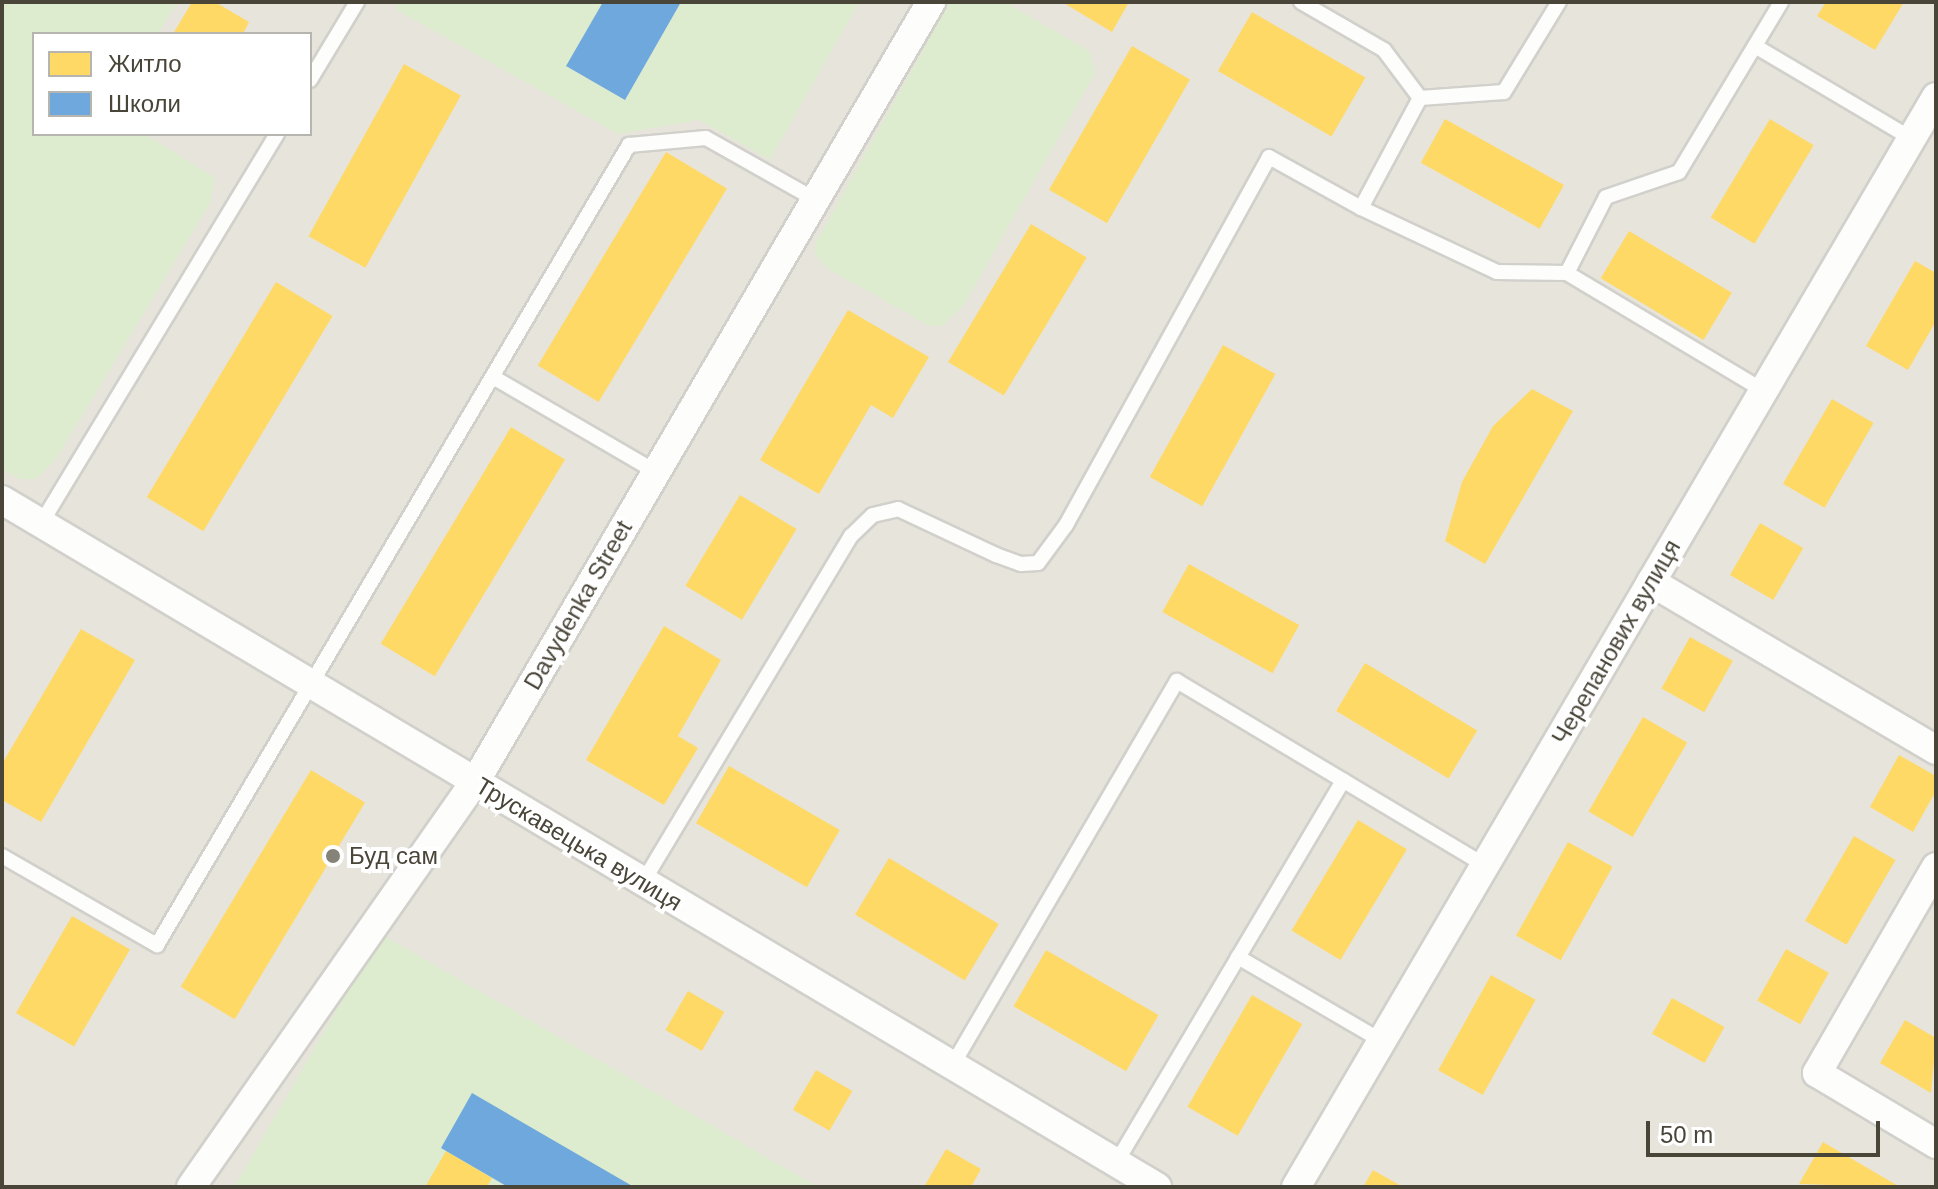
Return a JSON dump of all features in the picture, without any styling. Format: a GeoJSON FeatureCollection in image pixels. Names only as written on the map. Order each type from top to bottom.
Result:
{"type":"FeatureCollection","features":[{"type":"Feature","properties":{"kind":"street","name":"Davydenka Street"},"geometry":{"type":"LineString","coordinates":[[191,1187],[475,782],[816,200],[924,4]]}},
{"type":"Feature","properties":{"kind":"street","name":"Черепанових вулиця"},"geometry":{"type":"LineString","coordinates":[[1296,1187],[1936,97]]}},
{"type":"Feature","properties":{"kind":"street","name":"Трускавецька вулиця"},"geometry":{"type":"LineString","coordinates":[[2,500],[1157,1187]]}},
{"type":"Feature","properties":{"kind":"street"},"geometry":{"type":"LineString","coordinates":[[1651,582],[1936,750]]}},
{"type":"Feature","properties":{"kind":"street"},"geometry":{"type":"LineString","coordinates":[[1936,867],[1817,1073],[1936,1144]]}},
{"type":"Feature","properties":{"kind":"lane"},"geometry":{"type":"LineString","coordinates":[[312,77],[357,2]]}},
{"type":"Feature","properties":{"kind":"lane"},"geometry":{"type":"LineString","coordinates":[[1301,2],[1384,50],[1420,98]]}},
{"type":"Feature","properties":{"kind":"lane"},"geometry":{"type":"LineString","coordinates":[[1420,98],[1504,92],[1559,2]]}},
{"type":"Feature","properties":{"kind":"lane"},"geometry":{"type":"LineString","coordinates":[[1567,273],[1606,197],[1679,172],[1781,2]]}},
{"type":"Feature","properties":{"kind":"lane"},"geometry":{"type":"LineString","coordinates":[[1755,46],[1912,139]]}},
{"type":"Feature","properties":{"kind":"lane"},"geometry":{"type":"LineString","coordinates":[[1361,208],[1420,98]]}},
{"type":"Feature","properties":{"kind":"lane"},"geometry":{"type":"LineString","coordinates":[[42,522],[276,136]]}},
{"type":"Feature","properties":{"kind":"lane"},"geometry":{"type":"LineString","coordinates":[[2,856],[157,945],[629,145],[706,138],[816,200]]}},
{"type":"Feature","properties":{"kind":"lane"},"geometry":{"type":"LineString","coordinates":[[643,882],[851,536],[873,515],[898,509],[996,555],[1038,563],[1066,525],[1269,157],[1361,208],[1497,272],[1567,273],[1764,391]]}},
{"type":"Feature","properties":{"kind":"lane"},"geometry":{"type":"LineString","coordinates":[[493,377],[656,472]]}},
{"type":"Feature","properties":{"kind":"lane"},"geometry":{"type":"LineString","coordinates":[[952,1066],[1177,681],[1485,865]]}},
{"type":"Feature","properties":{"kind":"lane"},"geometry":{"type":"LineString","coordinates":[[1116,1163],[1343,780]]}},
{"type":"Feature","properties":{"kind":"lane"},"geometry":{"type":"LineString","coordinates":[[1238,957],[1382,1041]]}},
{"type":"Feature","properties":{"kind":"shaded area"},"geometry":{"type":"Polygon","coordinates":[[[2,2],[1936,2],[1936,1187],[2,1187],[2,2]]]}},
{"type":"Feature","properties":{"kind":"green space"},"geometry":{"type":"Polygon","coordinates":[[[2,2],[177,2],[159,32],[32,32],[32,136],[148,136],[215,178],[210,203],[56,459],[36,479],[20,479],[2,469],[2,2]]]}},
{"type":"Feature","properties":{"kind":"green space"},"geometry":{"type":"Polygon","coordinates":[[[399,2],[859,2],[770,160],[699,120],[618,134],[395,9],[399,2]]]}},
{"type":"Feature","properties":{"kind":"green space"},"geometry":{"type":"Polygon","coordinates":[[[950,2],[1005,2],[1089,51],[1095,73],[964,305],[943,326],[928,325],[828,269],[815,254],[816,242],[950,2]]]}},
{"type":"Feature","properties":{"kind":"green space"},"geometry":{"type":"Polygon","coordinates":[[[381,934],[818,1187],[234,1187],[381,934]]]}},
{"type":"Feature","properties":{"kind":"building: Житло"},"geometry":{"type":"Polygon","coordinates":[[[192,2],[215,2],[249,22],[244,32],[174,32],[192,2]]]}},
{"type":"Feature","properties":{"kind":"building: Житло"},"geometry":{"type":"Polygon","coordinates":[[[1062,2],[1129,2],[1112,32],[1062,2]]]}},
{"type":"Feature","properties":{"kind":"building: Житло"},"geometry":{"type":"Polygon","coordinates":[[[1826,2],[1904,2],[1875,50],[1817,16],[1826,2]]]}},
{"type":"Feature","properties":{"kind":"building: Житло"},"geometry":{"type":"Polygon","coordinates":[[[1252,12],[1365,78],[1331,136],[1218,71],[1252,12]]]}},
{"type":"Feature","properties":{"kind":"building: Житло"},"geometry":{"type":"Polygon","coordinates":[[[1132,46],[1190,80],[1107,223],[1049,190],[1132,46]]]}},
{"type":"Feature","properties":{"kind":"building: Житло"},"geometry":{"type":"Polygon","coordinates":[[[404,64],[461,96],[365,268],[308,236],[404,64]]]}},
{"type":"Feature","properties":{"kind":"building: Житло"},"geometry":{"type":"Polygon","coordinates":[[[1445,119],[1564,185],[1540,229],[1421,163],[1445,119]]]}},
{"type":"Feature","properties":{"kind":"building: Житло"},"geometry":{"type":"Polygon","coordinates":[[[1770,119],[1814,145],[1754,244],[1711,218],[1770,119]]]}},
{"type":"Feature","properties":{"kind":"building: Житло"},"geometry":{"type":"Polygon","coordinates":[[[666,152],[727,189],[599,402],[538,365],[666,152]]]}},
{"type":"Feature","properties":{"kind":"building: Житло"},"geometry":{"type":"Polygon","coordinates":[[[1031,224],[1087,257],[1004,395],[948,362],[1031,224]]]}},
{"type":"Feature","properties":{"kind":"building: Житло"},"geometry":{"type":"Polygon","coordinates":[[[1629,231],[1732,293],[1704,340],[1601,278],[1629,231]]]}},
{"type":"Feature","properties":{"kind":"building: Житло"},"geometry":{"type":"Polygon","coordinates":[[[1915,261],[1936,273],[1936,321],[1908,370],[1866,346],[1915,261]]]}},
{"type":"Feature","properties":{"kind":"building: Житло"},"geometry":{"type":"Polygon","coordinates":[[[276,282],[333,316],[203,531],[147,497],[276,282]]]}},
{"type":"Feature","properties":{"kind":"building: Житло"},"geometry":{"type":"Polygon","coordinates":[[[848,310],[929,357],[893,418],[871,405],[819,494],[760,460],[848,310]]]}},
{"type":"Feature","properties":{"kind":"building: Житло"},"geometry":{"type":"Polygon","coordinates":[[[1223,345],[1275,374],[1202,506],[1150,477],[1223,345]]]}},
{"type":"Feature","properties":{"kind":"building: Житло"},"geometry":{"type":"Polygon","coordinates":[[[1532,389],[1573,411],[1485,564],[1445,541],[1462,482],[1493,426],[1532,389]]]}},
{"type":"Feature","properties":{"kind":"building: Житло"},"geometry":{"type":"Polygon","coordinates":[[[1832,399],[1874,423],[1825,508],[1783,484],[1832,399]]]}},
{"type":"Feature","properties":{"kind":"building: Житло"},"geometry":{"type":"Polygon","coordinates":[[[511,427],[565,459],[435,676],[381,644],[511,427]]]}},
{"type":"Feature","properties":{"kind":"building: Житло"},"geometry":{"type":"Polygon","coordinates":[[[740,495],[797,529],[742,620],[685,586],[740,495]]]}},
{"type":"Feature","properties":{"kind":"building: Житло"},"geometry":{"type":"Polygon","coordinates":[[[1760,523],[1803,548],[1773,600],[1730,575],[1760,523]]]}},
{"type":"Feature","properties":{"kind":"building: Житло"},"geometry":{"type":"Polygon","coordinates":[[[1189,564],[1299,625],[1273,673],[1162,612],[1189,564]]]}},
{"type":"Feature","properties":{"kind":"building: Житло"},"geometry":{"type":"Polygon","coordinates":[[[664,626],[721,660],[678,736],[698,748],[664,805],[586,760],[664,626]]]}},
{"type":"Feature","properties":{"kind":"building: Житло"},"geometry":{"type":"Polygon","coordinates":[[[81,629],[135,660],[41,822],[2,800],[2,764],[81,629]]]}},
{"type":"Feature","properties":{"kind":"building: Житло"},"geometry":{"type":"Polygon","coordinates":[[[1690,637],[1733,661],[1704,712],[1661,689],[1690,637]]]}},
{"type":"Feature","properties":{"kind":"building: Житло"},"geometry":{"type":"Polygon","coordinates":[[[1365,663],[1477,730],[1448,778],[1336,711],[1365,663]]]}},
{"type":"Feature","properties":{"kind":"building: Житло"},"geometry":{"type":"Polygon","coordinates":[[[1643,717],[1687,742],[1633,837],[1588,811],[1643,717]]]}},
{"type":"Feature","properties":{"kind":"building: Житло"},"geometry":{"type":"Polygon","coordinates":[[[1899,755],[1936,776],[1936,791],[1913,832],[1870,807],[1899,755]]]}},
{"type":"Feature","properties":{"kind":"building: Житло"},"geometry":{"type":"Polygon","coordinates":[[[729,766],[840,830],[807,887],[696,823],[729,766]]]}},
{"type":"Feature","properties":{"kind":"building: Житло"},"geometry":{"type":"Polygon","coordinates":[[[311,770],[365,802],[235,1019],[181,987],[311,770]]]}},
{"type":"Feature","properties":{"kind":"building: Житло"},"geometry":{"type":"Polygon","coordinates":[[[1358,820],[1407,849],[1340,960],[1292,931],[1358,820]]]}},
{"type":"Feature","properties":{"kind":"building: Житло"},"geometry":{"type":"Polygon","coordinates":[[[1854,836],[1896,860],[1847,945],[1805,921],[1854,836]]]}},
{"type":"Feature","properties":{"kind":"building: Житло"},"geometry":{"type":"Polygon","coordinates":[[[1568,842],[1613,867],[1561,960],[1516,936],[1568,842]]]}},
{"type":"Feature","properties":{"kind":"building: Житло"},"geometry":{"type":"Polygon","coordinates":[[[889,858],[999,924],[965,980],[855,915],[889,858]]]}},
{"type":"Feature","properties":{"kind":"building: Житло"},"geometry":{"type":"Polygon","coordinates":[[[72,916],[130,950],[74,1046],[16,1013],[72,916]]]}},
{"type":"Feature","properties":{"kind":"building: Житло"},"geometry":{"type":"Polygon","coordinates":[[[1786,949],[1829,973],[1800,1024],[1757,1001],[1786,949]]]}},
{"type":"Feature","properties":{"kind":"building: Житло"},"geometry":{"type":"Polygon","coordinates":[[[1046,950],[1159,1015],[1126,1071],[1014,1006],[1046,950]]]}},
{"type":"Feature","properties":{"kind":"building: Житло"},"geometry":{"type":"Polygon","coordinates":[[[1491,975],[1536,1000],[1483,1095],[1438,1070],[1491,975]]]}},
{"type":"Feature","properties":{"kind":"building: Житло"},"geometry":{"type":"Polygon","coordinates":[[[688,991],[724,1012],[702,1051],[666,1030],[688,991]]]}},
{"type":"Feature","properties":{"kind":"building: Житло"},"geometry":{"type":"Polygon","coordinates":[[[1252,995],[1302,1024],[1238,1136],[1188,1107],[1252,995]]]}},
{"type":"Feature","properties":{"kind":"building: Житло"},"geometry":{"type":"Polygon","coordinates":[[[1672,998],[1724,1027],[1705,1063],[1652,1034],[1672,998]]]}},
{"type":"Feature","properties":{"kind":"building: Житло"},"geometry":{"type":"Polygon","coordinates":[[[1905,1020],[1936,1038],[1931,1093],[1880,1063],[1905,1020]]]}},
{"type":"Feature","properties":{"kind":"building: Житло"},"geometry":{"type":"Polygon","coordinates":[[[816,1070],[852,1091],[829,1131],[793,1110],[816,1070]]]}},
{"type":"Feature","properties":{"kind":"building: Житло"},"geometry":{"type":"Polygon","coordinates":[[[1823,1142],[1900,1187],[1799,1184],[1823,1142]]]}},
{"type":"Feature","properties":{"kind":"building: Житло"},"geometry":{"type":"Polygon","coordinates":[[[946,1149],[981,1169],[971,1187],[924,1187],[946,1149]]]}},
{"type":"Feature","properties":{"kind":"building: Житло"},"geometry":{"type":"Polygon","coordinates":[[[446,1151],[492,1178],[487,1187],[425,1187],[446,1151]]]}},
{"type":"Feature","properties":{"kind":"building: Житло"},"geometry":{"type":"Polygon","coordinates":[[[1373,1170],[1403,1187],[1363,1187],[1373,1170]]]}},
{"type":"Feature","properties":{"kind":"building: Школи"},"geometry":{"type":"Polygon","coordinates":[[[603,2],[681,2],[625,100],[566,66],[603,2]]]}},
{"type":"Feature","properties":{"kind":"building: Школи"},"geometry":{"type":"Polygon","coordinates":[[[472,1093],[634,1187],[508,1187],[441,1148],[472,1093]]]}},
{"type":"Feature","properties":{"kind":"place","name":"Буд сам"},"geometry":{"type":"Point","coordinates":[333,856]}}]}
